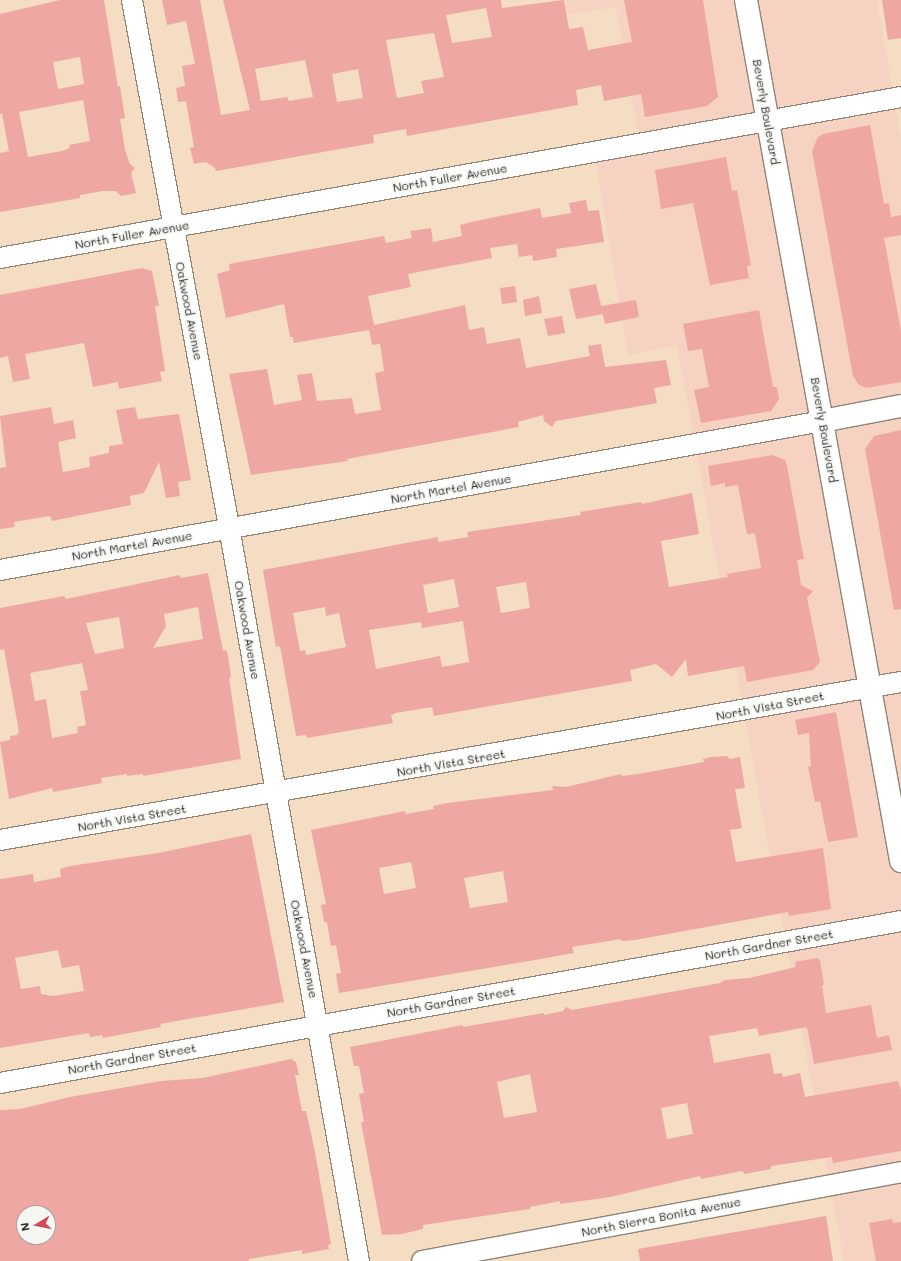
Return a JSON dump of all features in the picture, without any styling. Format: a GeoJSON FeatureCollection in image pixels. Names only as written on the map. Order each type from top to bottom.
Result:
{"type":"FeatureCollection","features":[{"type":"Feature","properties":{"kind":"main road","name":"Beverly Boulevard"},"geometry":{"type":"LineString","coordinates":[[746,0],[871,687],[901,861]]}},
{"type":"Feature","properties":{"kind":"main road","name":"North Martel Avenue"},"geometry":{"type":"LineString","coordinates":[[822,421],[901,406]]}},
{"type":"Feature","properties":{"kind":"street","name":"Oakwood Avenue"},"geometry":{"type":"LineString","coordinates":[[132,0],[229,529],[359,1261]]}},
{"type":"Feature","properties":{"kind":"street","name":"North Fuller Avenue"},"geometry":{"type":"LineString","coordinates":[[0,258],[901,97]]}},
{"type":"Feature","properties":{"kind":"street","name":"North Martel Avenue"},"geometry":{"type":"LineString","coordinates":[[0,570],[822,421]]}},
{"type":"Feature","properties":{"kind":"street","name":"North Vista Street"},"geometry":{"type":"LineString","coordinates":[[0,840],[275,793],[901,682]]}},
{"type":"Feature","properties":{"kind":"street","name":"North Gardner Street"},"geometry":{"type":"LineString","coordinates":[[0,1083],[901,921]]}},
{"type":"Feature","properties":{"kind":"street","name":"North Sierra Bonita Avenue"},"geometry":{"type":"LineString","coordinates":[[422,1261],[901,1172]]}},
{"type":"Feature","properties":{"kind":"shaded area"},"geometry":{"type":"Polygon","coordinates":[[[566,0],[877,0],[901,140],[901,1261],[844,1261],[677,345],[628,355],[594,151],[640,142],[616,7],[568,14],[566,0]]]}},
{"type":"Feature","properties":{"kind":"building"},"geometry":{"type":"Polygon","coordinates":[[[60,0],[104,0],[118,87],[120,86],[125,118],[120,119],[125,150],[130,164],[135,168],[131,173],[136,193],[121,196],[116,191],[103,191],[80,195],[80,198],[0,212],[0,153],[9,151],[2,114],[0,114],[0,14],[60,0]],[[80,57],[53,62],[58,89],[84,84],[80,57]],[[83,100],[19,112],[28,157],[62,151],[70,148],[69,145],[90,141],[83,100]]]}},
{"type":"Feature","properties":{"kind":"building"},"geometry":{"type":"Polygon","coordinates":[[[162,0],[200,0],[221,115],[250,110],[223,0],[501,0],[502,8],[564,0],[569,29],[583,27],[588,50],[632,42],[624,0],[703,0],[718,97],[707,106],[645,117],[641,94],[604,101],[601,85],[576,90],[578,105],[407,136],[406,129],[373,135],[374,143],[216,171],[215,168],[206,162],[194,164],[190,148],[194,147],[186,101],[178,102],[176,88],[185,86],[182,66],[195,64],[186,21],[167,25],[162,0]],[[486,8],[446,15],[452,43],[492,37],[486,8]],[[434,33],[386,40],[397,98],[424,93],[421,81],[444,77],[434,33]],[[305,60],[255,69],[261,101],[287,97],[289,101],[313,97],[305,60]],[[358,69],[332,74],[337,102],[363,98],[358,69]]]}},
{"type":"Feature","properties":{"kind":"building"},"geometry":{"type":"Polygon","coordinates":[[[882,0],[901,0],[901,38],[888,40],[882,0]]]}},
{"type":"Feature","properties":{"kind":"building"},"geometry":{"type":"Polygon","coordinates":[[[870,125],[884,204],[889,203],[891,217],[901,215],[901,235],[884,238],[901,331],[901,382],[866,388],[858,384],[853,376],[812,151],[818,137],[823,134],[870,125]]]}},
{"type":"Feature","properties":{"kind":"building"},"geometry":{"type":"Polygon","coordinates":[[[726,157],[732,191],[737,190],[751,265],[747,266],[749,278],[710,285],[693,203],[661,209],[655,170],[726,157]]]}},
{"type":"Feature","properties":{"kind":"building"},"geometry":{"type":"Polygon","coordinates":[[[586,200],[588,211],[599,210],[604,242],[556,249],[557,257],[533,261],[532,255],[519,257],[517,244],[490,248],[492,258],[408,274],[411,287],[368,296],[374,325],[465,305],[469,330],[484,327],[487,344],[520,338],[526,368],[590,356],[588,346],[601,344],[605,367],[666,360],[671,385],[654,388],[657,403],[556,421],[552,427],[544,421],[543,415],[518,422],[519,427],[347,459],[348,461],[251,475],[229,374],[267,369],[274,405],[302,400],[297,375],[312,373],[317,401],[352,398],[355,414],[381,410],[375,373],[384,371],[380,344],[372,345],[369,330],[294,343],[293,337],[290,337],[284,304],[226,318],[217,274],[230,270],[229,264],[384,236],[386,243],[412,238],[410,231],[431,228],[433,242],[462,236],[460,225],[540,208],[542,218],[571,213],[569,203],[586,200]]]}},
{"type":"Feature","properties":{"kind":"building"},"geometry":{"type":"Polygon","coordinates":[[[142,268],[152,271],[159,306],[155,306],[165,371],[160,372],[162,381],[119,389],[118,382],[93,387],[84,343],[25,354],[30,379],[13,382],[8,356],[0,358],[0,295],[142,268]]]}},
{"type":"Feature","properties":{"kind":"building"},"geometry":{"type":"Polygon","coordinates":[[[596,284],[603,314],[576,319],[569,289],[596,284]]]}},
{"type":"Feature","properties":{"kind":"building"},"geometry":{"type":"Polygon","coordinates":[[[515,286],[517,302],[502,304],[500,288],[515,286]]]}},
{"type":"Feature","properties":{"kind":"building"},"geometry":{"type":"Polygon","coordinates":[[[539,296],[542,313],[525,316],[523,300],[539,296]]]}},
{"type":"Feature","properties":{"kind":"building"},"geometry":{"type":"Polygon","coordinates":[[[636,300],[639,317],[605,324],[601,306],[636,300]]]}},
{"type":"Feature","properties":{"kind":"building"},"geometry":{"type":"Polygon","coordinates":[[[759,310],[773,387],[777,387],[779,399],[771,411],[701,423],[694,390],[709,387],[702,349],[688,351],[683,324],[759,310]]]}},
{"type":"Feature","properties":{"kind":"building"},"geometry":{"type":"Polygon","coordinates":[[[562,316],[565,333],[548,336],[544,319],[562,316]]]}},
{"type":"Feature","properties":{"kind":"building"},"geometry":{"type":"Polygon","coordinates":[[[51,407],[54,424],[73,420],[76,438],[58,442],[63,472],[90,467],[89,457],[109,453],[109,446],[123,444],[116,410],[135,407],[138,419],[179,414],[191,480],[178,482],[180,496],[166,498],[159,462],[144,493],[130,496],[131,505],[52,521],[50,516],[14,522],[15,527],[0,529],[0,468],[6,467],[0,416],[51,407]]]}},
{"type":"Feature","properties":{"kind":"building"},"geometry":{"type":"Polygon","coordinates":[[[901,430],[901,609],[894,610],[865,449],[874,436],[901,430]]]}},
{"type":"Feature","properties":{"kind":"building"},"geometry":{"type":"Polygon","coordinates":[[[772,455],[785,460],[804,559],[797,560],[801,585],[813,591],[807,598],[820,662],[813,670],[747,682],[744,666],[688,676],[686,659],[672,677],[656,664],[630,670],[632,681],[434,716],[432,707],[395,713],[391,716],[393,723],[307,738],[306,735],[296,736],[280,646],[276,647],[263,570],[438,537],[438,542],[468,537],[467,532],[581,515],[580,512],[641,502],[642,504],[692,493],[699,534],[661,541],[669,587],[728,577],[727,574],[761,568],[755,533],[747,534],[738,485],[725,487],[725,483],[711,486],[708,466],[772,455]],[[454,579],[423,585],[428,613],[459,607],[454,579]],[[526,582],[496,587],[501,613],[530,608],[526,582]],[[325,607],[293,613],[300,651],[305,650],[306,655],[346,647],[339,613],[326,616],[325,607]],[[463,621],[422,628],[421,622],[369,630],[376,669],[440,656],[442,667],[469,662],[463,621]]]}},
{"type":"Feature","properties":{"kind":"building"},"geometry":{"type":"Polygon","coordinates":[[[208,573],[223,651],[227,650],[231,678],[229,678],[241,759],[143,776],[143,774],[127,776],[127,774],[101,778],[102,783],[53,792],[52,788],[9,799],[0,742],[10,740],[10,736],[17,735],[19,732],[4,649],[0,650],[0,608],[64,596],[66,599],[180,575],[181,578],[208,573]],[[198,607],[164,614],[166,626],[153,648],[203,639],[198,607]],[[119,617],[86,623],[95,654],[124,648],[119,617]],[[82,663],[30,673],[35,701],[46,699],[52,738],[78,733],[77,727],[86,725],[80,691],[88,690],[82,663]]]}},
{"type":"Feature","properties":{"kind":"building"},"geometry":{"type":"Polygon","coordinates":[[[836,712],[858,837],[828,842],[820,801],[815,802],[808,767],[811,766],[809,733],[798,735],[795,720],[836,712]]]}},
{"type":"Feature","properties":{"kind":"building"},"geometry":{"type":"Polygon","coordinates":[[[728,756],[729,759],[740,757],[745,788],[735,789],[742,828],[730,830],[736,862],[823,848],[831,909],[789,916],[788,912],[635,940],[621,941],[621,939],[572,947],[574,953],[339,993],[336,974],[341,973],[336,945],[331,946],[327,922],[324,922],[321,905],[326,904],[311,830],[405,811],[406,814],[434,809],[433,806],[447,803],[553,790],[552,786],[566,787],[621,774],[622,776],[638,774],[704,762],[703,759],[728,756]],[[411,862],[379,868],[384,894],[416,888],[411,862]],[[503,871],[464,878],[470,908],[508,902],[503,871]]]}},
{"type":"Feature","properties":{"kind":"building"},"geometry":{"type":"Polygon","coordinates":[[[251,834],[284,1002],[160,1024],[161,1027],[103,1038],[102,1035],[90,1037],[89,1033],[0,1048],[0,879],[33,874],[34,882],[61,877],[60,869],[70,866],[158,853],[251,834]],[[58,950],[15,958],[21,989],[40,986],[41,994],[53,996],[84,991],[79,965],[62,968],[58,950]]]}},
{"type":"Feature","properties":{"kind":"building"},"geometry":{"type":"Polygon","coordinates":[[[817,958],[820,960],[826,1013],[871,1005],[877,1038],[889,1035],[892,1050],[814,1064],[807,1027],[759,1036],[757,1028],[709,1036],[714,1063],[770,1053],[774,1074],[782,1073],[783,1077],[800,1073],[805,1097],[898,1081],[901,1090],[901,1151],[833,1163],[832,1157],[771,1166],[771,1169],[745,1174],[742,1171],[701,1179],[700,1176],[610,1197],[560,1204],[560,1201],[530,1207],[530,1209],[423,1225],[423,1229],[402,1234],[382,1235],[361,1122],[364,1122],[359,1094],[364,1093],[359,1066],[354,1066],[350,1047],[463,1025],[463,1027],[544,1013],[544,1015],[563,1011],[566,1007],[572,1010],[720,983],[725,980],[749,978],[796,967],[795,962],[817,958]],[[530,1074],[497,1082],[504,1118],[537,1112],[530,1074]],[[687,1103],[661,1108],[667,1139],[693,1134],[687,1103]]]}},
{"type":"Feature","properties":{"kind":"building"},"geometry":{"type":"Polygon","coordinates":[[[291,1059],[296,1062],[299,1075],[295,1075],[302,1111],[306,1111],[315,1152],[331,1244],[328,1245],[329,1249],[302,1254],[302,1250],[249,1259],[249,1261],[0,1261],[0,1110],[20,1109],[70,1097],[161,1081],[202,1078],[291,1059]]]}},
{"type":"Feature","properties":{"kind":"building"},"geometry":{"type":"Polygon","coordinates":[[[826,1216],[833,1261],[640,1261],[638,1249],[826,1216]]]}},
{"type":"Feature","properties":{"kind":"building"},"geometry":{"type":"Polygon","coordinates":[[[892,1219],[893,1223],[901,1222],[901,1261],[876,1261],[869,1223],[892,1219]]]}}]}
